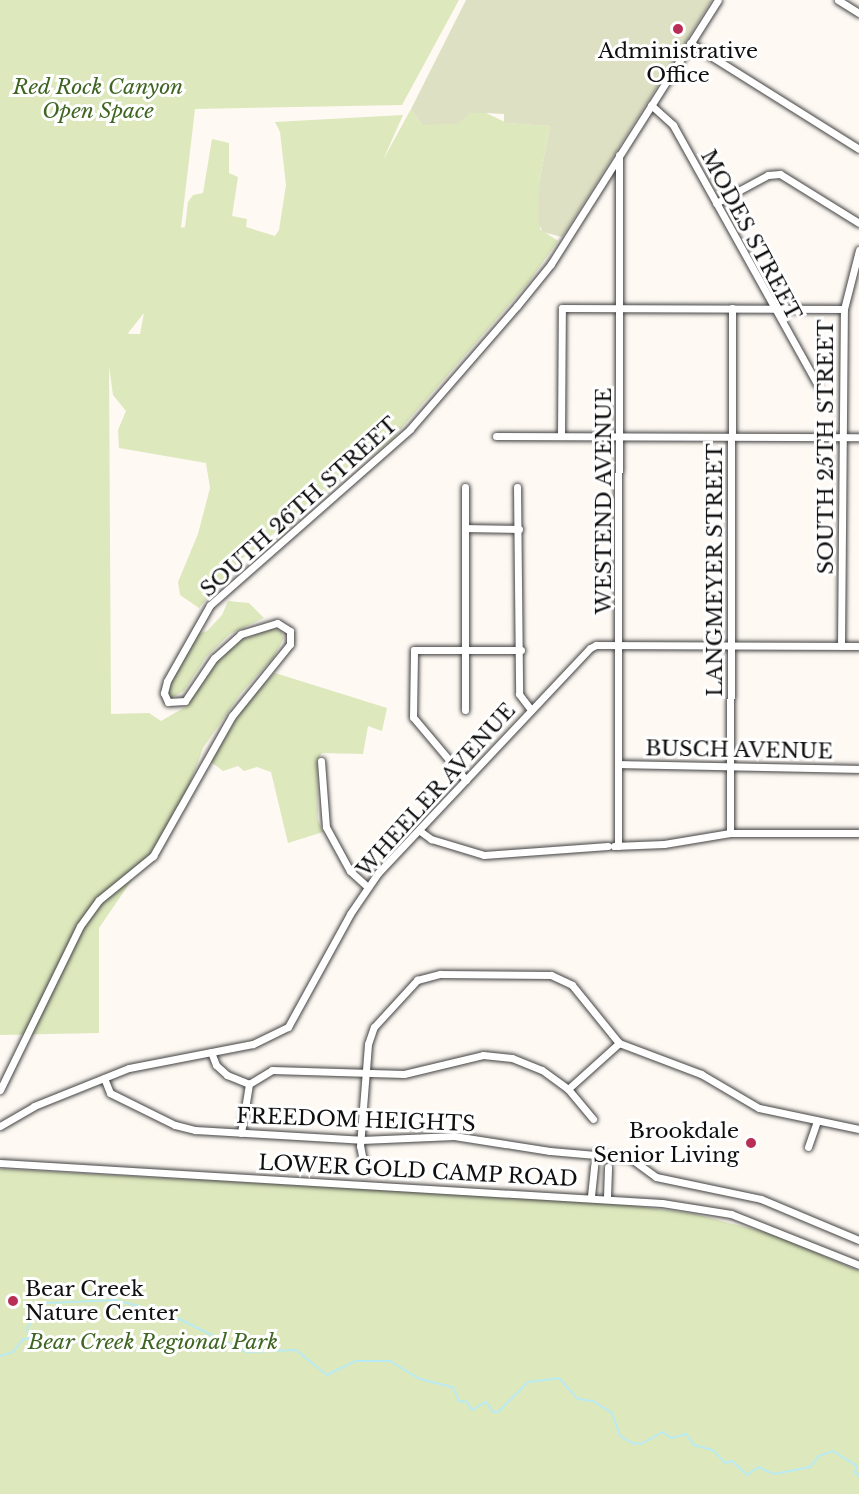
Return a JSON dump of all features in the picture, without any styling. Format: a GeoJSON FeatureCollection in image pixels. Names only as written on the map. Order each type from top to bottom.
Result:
{"type":"FeatureCollection","features":[{"type":"Feature","properties":{"kind":"street","name":"SOUTH 26TH STREET"},"geometry":{"type":"LineString","coordinates":[[0,1090],[80,926],[99,900],[153,856],[232,716],[290,644],[290,631],[277,623],[249,630],[224,646],[185,702],[168,702],[164,693],[167,681],[210,606],[410,429],[551,264],[718,0]]}},
{"type":"Feature","properties":{"kind":"street"},"geometry":{"type":"LineString","coordinates":[[838,0],[859,13]]}},
{"type":"Feature","properties":{"kind":"street"},"geometry":{"type":"LineString","coordinates":[[690,43],[859,149]]}},
{"type":"Feature","properties":{"kind":"street","name":"MODES STREET"},"geometry":{"type":"LineString","coordinates":[[651,105],[673,124],[773,309],[817,384]]}},
{"type":"Feature","properties":{"kind":"street","name":"WESTEND AVENUE"},"geometry":{"type":"LineString","coordinates":[[614,846],[619,764],[620,645],[619,155]]}},
{"type":"Feature","properties":{"kind":"street"},"geometry":{"type":"LineString","coordinates":[[716,203],[774,174],[784,176],[859,224]]}},
{"type":"Feature","properties":{"kind":"street","name":"SOUTH 25TH STREET"},"geometry":{"type":"LineString","coordinates":[[842,646],[844,309],[859,250]]}},
{"type":"Feature","properties":{"kind":"street"},"geometry":{"type":"LineString","coordinates":[[561,436],[562,308],[844,309]]}},
{"type":"Feature","properties":{"kind":"street","name":"LANGMEYER STREET"},"geometry":{"type":"LineString","coordinates":[[730,832],[732,309]]}},
{"type":"Feature","properties":{"kind":"street"},"geometry":{"type":"LineString","coordinates":[[496,436],[859,437]]}},
{"type":"Feature","properties":{"kind":"street"},"geometry":{"type":"LineString","coordinates":[[465,487],[465,710]]}},
{"type":"Feature","properties":{"kind":"street"},"geometry":{"type":"LineString","coordinates":[[517,487],[519,693],[531,710]]}},
{"type":"Feature","properties":{"kind":"street"},"geometry":{"type":"LineString","coordinates":[[465,528],[519,529]]}},
{"type":"Feature","properties":{"kind":"street","name":"WHEELER AVENUE"},"geometry":{"type":"LineString","coordinates":[[0,1126],[34,1106],[151,1061],[211,1052],[266,1039],[295,1020],[368,887],[590,648],[620,645],[859,646]]}},
{"type":"Feature","properties":{"kind":"street"},"geometry":{"type":"LineString","coordinates":[[466,780],[413,717],[414,650],[519,650]]}},
{"type":"Feature","properties":{"kind":"street"},"geometry":{"type":"LineString","coordinates":[[321,762],[326,827],[350,871],[368,887]]}},
{"type":"Feature","properties":{"kind":"street","name":"BUSCH AVENUE"},"geometry":{"type":"LineString","coordinates":[[619,764],[859,769]]}},
{"type":"Feature","properties":{"kind":"street"},"geometry":{"type":"LineString","coordinates":[[420,831],[431,839],[484,855],[664,844],[730,832],[859,833]]}},
{"type":"Feature","properties":{"kind":"street"},"geometry":{"type":"LineString","coordinates":[[365,1171],[361,1140],[365,1073],[368,1044],[374,1027],[405,989],[417,980],[440,974],[540,974],[563,980],[579,993],[619,1043],[701,1074],[759,1108],[859,1129]]}},
{"type":"Feature","properties":{"kind":"street"},"geometry":{"type":"LineString","coordinates":[[568,1089],[619,1043]]}},
{"type":"Feature","properties":{"kind":"street"},"geometry":{"type":"LineString","coordinates":[[211,1052],[216,1065],[227,1075],[249,1084]]}},
{"type":"Feature","properties":{"kind":"street"},"geometry":{"type":"LineString","coordinates":[[241,1133],[249,1084],[259,1076],[280,1069],[404,1074],[465,1058],[499,1056],[525,1062],[568,1089],[593,1119]]}},
{"type":"Feature","properties":{"kind":"street","name":"FREEDOM HEIGHTS"},"geometry":{"type":"LineString","coordinates":[[104,1078],[110,1093],[175,1125],[241,1133],[361,1140],[454,1136],[550,1151],[630,1158],[656,1177],[761,1199],[859,1239]]}},
{"type":"Feature","properties":{"kind":"street"},"geometry":{"type":"LineString","coordinates":[[808,1147],[817,1121]]}},
{"type":"Feature","properties":{"kind":"street","name":"LOWER GOLD CAMP ROAD"},"geometry":{"type":"LineString","coordinates":[[0,1163],[607,1197],[731,1214],[859,1265]]}},
{"type":"Feature","properties":{"kind":"street"},"geometry":{"type":"LineString","coordinates":[[591,1196],[593,1169],[608,1171],[607,1197]]}},
{"type":"Feature","properties":{"kind":"green space","name":"Red Rock Canyon Open Space"},"geometry":{"type":"Polygon","coordinates":[[[0,0],[459,0],[402,105],[195,109],[181,228],[185,227],[188,202],[193,195],[203,193],[212,139],[229,143],[229,173],[238,177],[232,216],[247,219],[246,227],[275,236],[279,230],[286,185],[280,132],[275,122],[403,115],[383,160],[411,109],[422,125],[470,113],[486,113],[507,123],[550,126],[539,183],[540,229],[558,241],[528,283],[391,440],[238,562],[199,608],[180,595],[178,582],[198,534],[210,488],[206,463],[119,448],[118,430],[126,411],[113,395],[109,366],[111,714],[149,713],[161,721],[185,707],[221,653],[238,641],[272,629],[281,631],[284,638],[273,658],[241,693],[203,748],[181,808],[99,928],[99,1033],[0,1035],[0,0]],[[144,313],[128,333],[140,334],[144,313]]]}},
{"type":"Feature","properties":{"kind":"green space"},"geometry":{"type":"Polygon","coordinates":[[[466,0],[712,0],[562,237],[543,232],[538,223],[539,183],[550,126],[504,123],[504,114],[486,113],[470,113],[458,124],[422,125],[411,109],[466,0]]]}},
{"type":"Feature","properties":{"kind":"green space"},"geometry":{"type":"Polygon","coordinates":[[[228,601],[249,603],[264,618],[230,634],[206,657],[184,691],[171,698],[167,695],[170,684],[197,634],[207,631],[222,615],[228,601]]]}},
{"type":"Feature","properties":{"kind":"green space"},"geometry":{"type":"Polygon","coordinates":[[[275,673],[387,708],[382,731],[368,726],[363,754],[322,753],[317,762],[318,820],[323,832],[288,843],[271,772],[257,767],[244,771],[238,766],[223,771],[210,761],[248,701],[275,673]]]}},
{"type":"Feature","properties":{"kind":"green space","name":"Bear Creek Regional Park"},"geometry":{"type":"Polygon","coordinates":[[[0,1169],[605,1202],[695,1214],[775,1235],[859,1271],[859,1494],[0,1494],[0,1169]]]}},
{"type":"Feature","properties":{"kind":"waterway"},"geometry":{"type":"LineString","coordinates":[[0,1356],[13,1352],[23,1339],[29,1339],[27,1328],[46,1303],[116,1300],[171,1315],[247,1352],[296,1350],[327,1375],[356,1361],[390,1361],[420,1379],[453,1387],[459,1401],[467,1402],[472,1410],[486,1402],[493,1412],[498,1412],[528,1382],[559,1378],[578,1399],[593,1401],[612,1413],[620,1436],[632,1443],[641,1444],[663,1432],[671,1438],[686,1434],[694,1445],[713,1450],[725,1463],[732,1461],[747,1475],[758,1467],[774,1474],[810,1467],[819,1456],[833,1451],[857,1466],[855,1472],[859,1476]]}},
{"type":"Feature","properties":{"kind":"place","name":"Administrative Office"},"geometry":{"type":"Point","coordinates":[678,29]}},
{"type":"Feature","properties":{"kind":"place","name":"Brookdale Senior Living"},"geometry":{"type":"Point","coordinates":[751,1143]}},
{"type":"Feature","properties":{"kind":"place","name":"Bear Creek Nature Center"},"geometry":{"type":"Point","coordinates":[13,1301]}}]}
